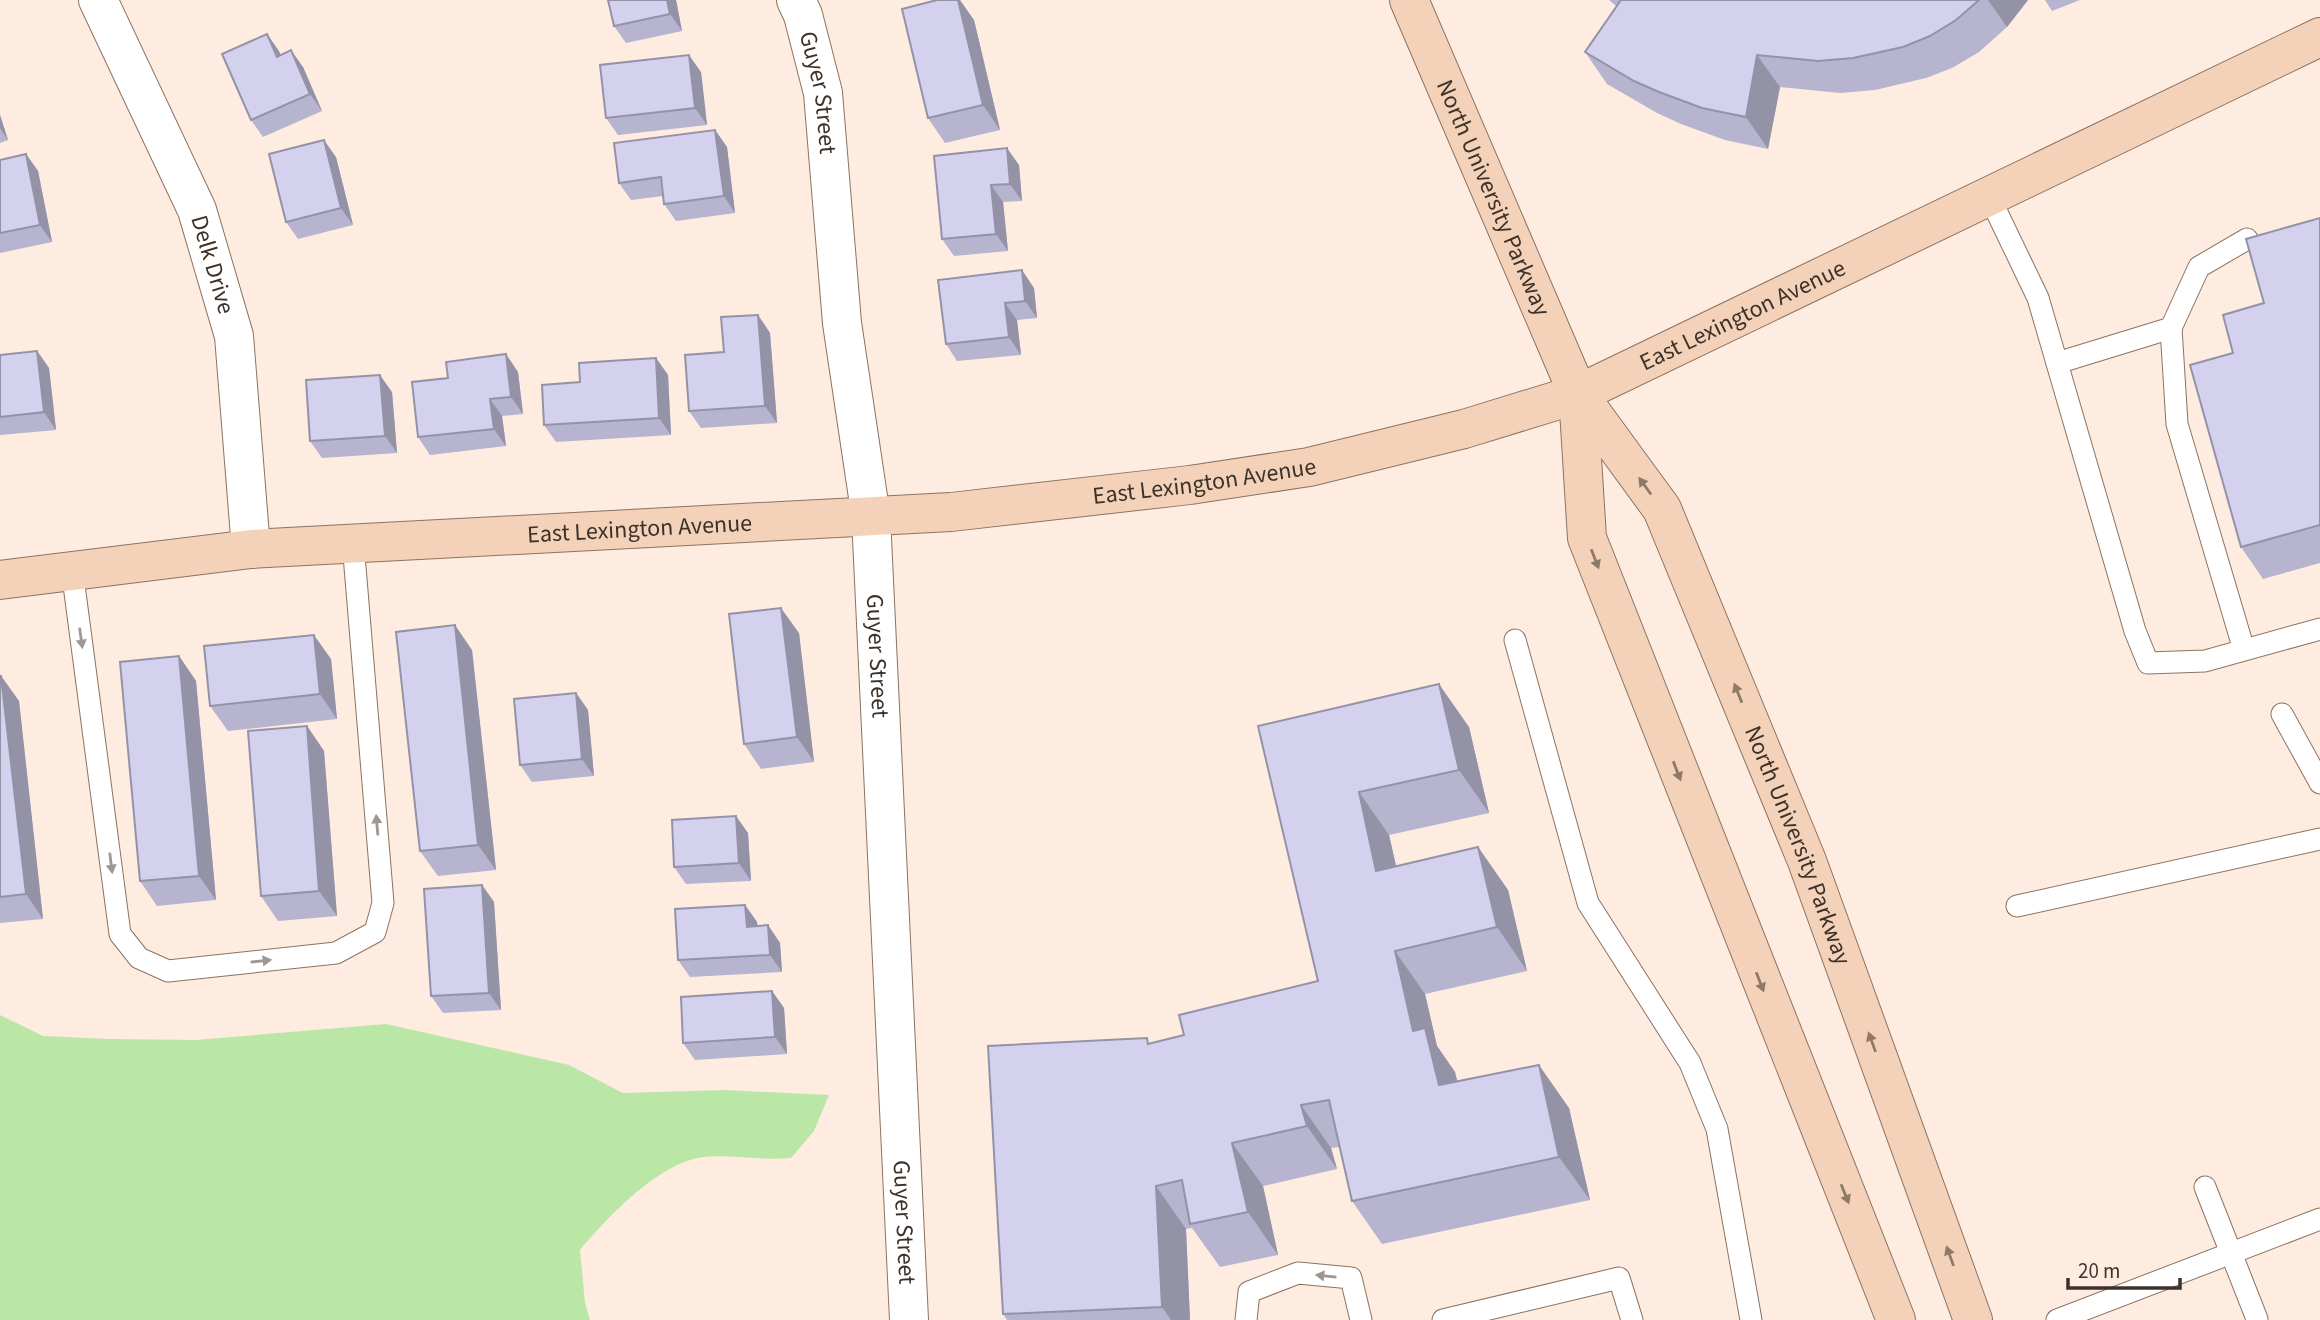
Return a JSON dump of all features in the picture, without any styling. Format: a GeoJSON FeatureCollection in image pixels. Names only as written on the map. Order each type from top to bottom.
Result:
{"type":"FeatureCollection","features":[{"type":"Feature","properties":{"kind":"main road","name":"North University Parkway"},"geometry":{"type":"LineString","coordinates":[[1409,0],[1578,394],[1662,509],[1807,861],[1973,1320]]}},
{"type":"Feature","properties":{"kind":"main road","name":"East Lexington Avenue"},"geometry":{"type":"LineString","coordinates":[[0,580],[251,548],[951,512],[1274,473],[1464,429],[1578,394],[2320,37]]}},
{"type":"Feature","properties":{"kind":"main road","name":"North University Parkway"},"geometry":{"type":"LineString","coordinates":[[1578,394],[1587,538],[1896,1320]]}},
{"type":"Feature","properties":{"kind":"street","name":"Delk Drive"},"geometry":{"type":"LineString","coordinates":[[98,0],[197,210],[234,335],[251,548]]}},
{"type":"Feature","properties":{"kind":"street","name":"Guyer Street"},"geometry":{"type":"LineString","coordinates":[[796,0],[803,15],[823,93],[842,323],[871,517],[909,1320]]}},
{"type":"Feature","properties":{"kind":"lane"},"geometry":{"type":"LineString","coordinates":[[1989,196],[2038,298],[2135,631],[2148,663],[2205,661],[2320,629]]}},
{"type":"Feature","properties":{"kind":"lane"},"geometry":{"type":"LineString","coordinates":[[2244,650],[2177,424],[2171,328],[2199,267],[2247,239]]}},
{"type":"Feature","properties":{"kind":"lane"},"geometry":{"type":"LineString","coordinates":[[2057,363],[2171,328]]}},
{"type":"Feature","properties":{"kind":"lane"},"geometry":{"type":"LineString","coordinates":[[72,570],[120,934],[139,958],[168,971],[336,953],[375,932],[383,903],[353,543]]}},
{"type":"Feature","properties":{"kind":"lane"},"geometry":{"type":"LineString","coordinates":[[1515,640],[1588,903],[1690,1063],[1717,1129],[1751,1320]]}},
{"type":"Feature","properties":{"kind":"lane"},"geometry":{"type":"LineString","coordinates":[[2282,714],[2320,783]]}},
{"type":"Feature","properties":{"kind":"lane"},"geometry":{"type":"LineString","coordinates":[[2017,906],[2320,839]]}},
{"type":"Feature","properties":{"kind":"lane"},"geometry":{"type":"LineString","coordinates":[[2205,1187],[2257,1319]]}},
{"type":"Feature","properties":{"kind":"lane"},"geometry":{"type":"LineString","coordinates":[[2057,1320],[2320,1219]]}},
{"type":"Feature","properties":{"kind":"lane"},"geometry":{"type":"LineString","coordinates":[[1246,1320],[1249,1292],[1298,1273],[1351,1278],[1361,1320]]}},
{"type":"Feature","properties":{"kind":"lane"},"geometry":{"type":"LineString","coordinates":[[1443,1320],[1619,1278],[1632,1320]]}},
{"type":"Feature","properties":{"kind":"green space"},"geometry":{"type":"Polygon","coordinates":[[[0,1015],[43,1036],[110,1039],[196,1040],[386,1024],[569,1065],[623,1093],[725,1090],[829,1095],[814,1131],[791,1158],[715,1156],[687,1161],[652,1180],[620,1207],[580,1250],[585,1303],[590,1320],[0,1320],[0,1015]]]}},
{"type":"Feature","properties":{"kind":"building"},"geometry":{"type":"Polygon","coordinates":[[[608,0],[667,0],[670,14],[614,26],[608,0]]]}},
{"type":"Feature","properties":{"kind":"building"},"geometry":{"type":"Polygon","coordinates":[[[937,0],[958,0],[983,105],[928,118],[902,9],[937,0]]]}},
{"type":"Feature","properties":{"kind":"building"},"geometry":{"type":"Polygon","coordinates":[[[1621,0],[1979,0],[1956,20],[1930,36],[1903,47],[1853,58],[1818,61],[1757,55],[1746,117],[1702,108],[1659,92],[1634,81],[1585,52],[1621,0]]]}},
{"type":"Feature","properties":{"kind":"building"},"geometry":{"type":"Polygon","coordinates":[[[267,34],[277,57],[291,50],[310,94],[251,120],[222,54],[267,34]]]}},
{"type":"Feature","properties":{"kind":"building"},"geometry":{"type":"Polygon","coordinates":[[[689,55],[695,108],[606,118],[600,65],[689,55]]]}},
{"type":"Feature","properties":{"kind":"building"},"geometry":{"type":"Polygon","coordinates":[[[715,130],[724,196],[664,204],[661,177],[619,183],[614,143],[715,130]]]}},
{"type":"Feature","properties":{"kind":"building"},"geometry":{"type":"Polygon","coordinates":[[[324,140],[341,208],[286,222],[269,154],[324,140]]]}},
{"type":"Feature","properties":{"kind":"building"},"geometry":{"type":"Polygon","coordinates":[[[1007,148],[1010,184],[991,185],[996,234],[942,239],[934,156],[1007,148]]]}},
{"type":"Feature","properties":{"kind":"building"},"geometry":{"type":"Polygon","coordinates":[[[26,154],[40,225],[0,233],[0,160],[26,154]]]}},
{"type":"Feature","properties":{"kind":"building"},"geometry":{"type":"Polygon","coordinates":[[[2320,218],[2320,525],[2241,547],[2190,365],[2233,353],[2223,315],[2264,303],[2246,239],[2320,218]]]}},
{"type":"Feature","properties":{"kind":"building"},"geometry":{"type":"Polygon","coordinates":[[[1022,270],[1025,301],[1005,303],[1009,337],[946,344],[938,280],[1022,270]]]}},
{"type":"Feature","properties":{"kind":"building"},"geometry":{"type":"Polygon","coordinates":[[[758,315],[765,406],[689,411],[685,355],[724,352],[721,317],[758,315]]]}},
{"type":"Feature","properties":{"kind":"building"},"geometry":{"type":"Polygon","coordinates":[[[37,351],[44,412],[0,417],[0,355],[37,351]]]}},
{"type":"Feature","properties":{"kind":"building"},"geometry":{"type":"Polygon","coordinates":[[[506,354],[511,397],[490,399],[494,429],[418,437],[412,382],[448,378],[446,362],[506,354]]]}},
{"type":"Feature","properties":{"kind":"building"},"geometry":{"type":"Polygon","coordinates":[[[656,358],[659,418],[544,425],[542,385],[580,382],[579,363],[656,358]]]}},
{"type":"Feature","properties":{"kind":"building"},"geometry":{"type":"Polygon","coordinates":[[[380,375],[385,436],[310,441],[306,380],[380,375]]]}},
{"type":"Feature","properties":{"kind":"building"},"geometry":{"type":"Polygon","coordinates":[[[781,608],[797,737],[744,744],[729,614],[781,608]]]}},
{"type":"Feature","properties":{"kind":"building"},"geometry":{"type":"Polygon","coordinates":[[[455,625],[478,845],[420,851],[396,632],[455,625]]]}},
{"type":"Feature","properties":{"kind":"building"},"geometry":{"type":"Polygon","coordinates":[[[314,635],[320,694],[210,706],[204,646],[314,635]]]}},
{"type":"Feature","properties":{"kind":"building"},"geometry":{"type":"Polygon","coordinates":[[[179,656],[199,876],[140,881],[120,662],[179,656]]]}},
{"type":"Feature","properties":{"kind":"building"},"geometry":{"type":"Polygon","coordinates":[[[0,676],[26,894],[0,897],[0,676]]]}},
{"type":"Feature","properties":{"kind":"building"},"geometry":{"type":"Polygon","coordinates":[[[1439,684],[1459,770],[1359,792],[1376,871],[1478,847],[1497,927],[1395,951],[1413,1031],[1425,1028],[1439,1085],[1539,1065],[1559,1157],[1352,1201],[1329,1100],[1301,1105],[1307,1126],[1232,1143],[1248,1212],[1190,1224],[1182,1180],[1156,1186],[1162,1307],[1003,1314],[988,1046],[1147,1038],[1148,1044],[1184,1035],[1179,1015],[1318,981],[1258,726],[1439,684]]]}},
{"type":"Feature","properties":{"kind":"building"},"geometry":{"type":"Polygon","coordinates":[[[576,693],[582,759],[520,765],[514,699],[576,693]]]}},
{"type":"Feature","properties":{"kind":"building"},"geometry":{"type":"Polygon","coordinates":[[[307,726],[319,891],[261,896],[248,731],[307,726]]]}},
{"type":"Feature","properties":{"kind":"building"},"geometry":{"type":"Polygon","coordinates":[[[736,816],[739,863],[674,867],[672,820],[736,816]]]}},
{"type":"Feature","properties":{"kind":"building"},"geometry":{"type":"Polygon","coordinates":[[[482,885],[489,993],[431,996],[424,889],[482,885]]]}},
{"type":"Feature","properties":{"kind":"building"},"geometry":{"type":"Polygon","coordinates":[[[745,905],[747,927],[768,925],[770,955],[678,960],[675,909],[745,905]]]}},
{"type":"Feature","properties":{"kind":"building"},"geometry":{"type":"Polygon","coordinates":[[[772,991],[775,1037],[683,1043],[681,997],[772,991]]]}}]}
